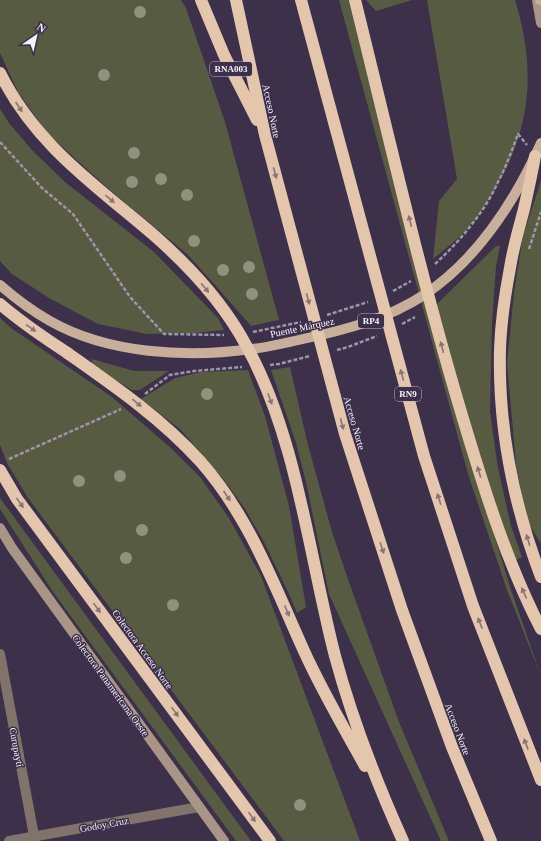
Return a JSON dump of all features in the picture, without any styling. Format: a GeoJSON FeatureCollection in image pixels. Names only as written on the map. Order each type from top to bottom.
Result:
{"type":"FeatureCollection","features":[{"type":"Feature","properties":{"kind":"highway","name":"RNA003"},"geometry":{"type":"LineString","coordinates":[[201,0],[224,55],[265,135]]}},
{"type":"Feature","properties":{"kind":"highway","name":"Acceso Norte"},"geometry":{"type":"LineString","coordinates":[[236,0],[265,135],[347,442],[402,610],[452,747],[491,841]]}},
{"type":"Feature","properties":{"kind":"highway","name":"RN9"},"geometry":{"type":"LineString","coordinates":[[301,0],[424,456],[474,606],[541,780]]}},
{"type":"Feature","properties":{"kind":"highway"},"geometry":{"type":"LineString","coordinates":[[355,0],[443,353],[490,505],[520,584],[541,629]]}},
{"type":"Feature","properties":{"kind":"highway"},"geometry":{"type":"LineString","coordinates":[[0,73],[13,98],[42,136],[88,180],[157,238],[184,264],[219,304],[247,346],[265,385],[284,438],[336,656],[380,792]]}},
{"type":"Feature","properties":{"kind":"highway"},"geometry":{"type":"LineString","coordinates":[[535,156],[510,266],[502,324],[500,371],[504,436],[509,469],[521,516],[541,577]]}},
{"type":"Feature","properties":{"kind":"highway"},"geometry":{"type":"LineString","coordinates":[[0,304],[25,324],[119,390],[150,414],[199,460],[219,484],[248,530],[274,581],[303,650],[322,689],[380,792],[402,841]]}},
{"type":"Feature","properties":{"kind":"highway","name":"Colectora Acceso Norte"},"geometry":{"type":"LineString","coordinates":[[0,470],[17,499],[270,841]]}},
{"type":"Feature","properties":{"kind":"main road","name":"Puente Márquez"},"geometry":{"type":"LineString","coordinates":[[0,285],[34,312],[51,322],[84,336],[120,346],[161,352],[225,352],[273,346],[330,334],[349,329],[391,313],[414,301],[439,283],[465,259],[490,231],[515,194],[541,143]]}},
{"type":"Feature","properties":{"kind":"street"},"geometry":{"type":"LineString","coordinates":[[537,0],[541,23]]}},
{"type":"Feature","properties":{"kind":"street","name":"Colectora Panamericana Oeste"},"geometry":{"type":"LineString","coordinates":[[0,528],[12,548],[224,841]]}},
{"type":"Feature","properties":{"kind":"street","name":"Curupaytí"},"geometry":{"type":"LineString","coordinates":[[0,654],[35,839]]}},
{"type":"Feature","properties":{"kind":"street","name":"Godoy Cruz"},"geometry":{"type":"LineString","coordinates":[[9,841],[35,839],[199,807]]}},
{"type":"Feature","properties":{"kind":"path"},"geometry":{"type":"LineString","coordinates":[[434,265],[464,235],[481,211],[498,183],[518,134],[535,156]]}},
{"type":"Feature","properties":{"kind":"path"},"geometry":{"type":"LineString","coordinates":[[0,142],[42,188],[73,214],[130,297],[164,334],[225,335]]}},
{"type":"Feature","properties":{"kind":"path"},"geometry":{"type":"LineString","coordinates":[[391,292],[417,278]]}},
{"type":"Feature","properties":{"kind":"path"},"geometry":{"type":"LineString","coordinates":[[320,318],[370,301]]}},
{"type":"Feature","properties":{"kind":"path"},"geometry":{"type":"LineString","coordinates":[[246,333],[306,321]]}},
{"type":"Feature","properties":{"kind":"green space"},"geometry":{"type":"Polygon","coordinates":[[[0,0],[181,0],[186,8],[225,122],[279,320],[251,326],[187,254],[111,191],[48,134],[18,92],[0,53],[0,0]]]}},
{"type":"Feature","properties":{"kind":"green space"},"geometry":{"type":"Polygon","coordinates":[[[339,0],[353,0],[468,450],[511,590],[541,676],[507,590],[468,474],[339,0]]]}},
{"type":"Feature","properties":{"kind":"green space"},"geometry":{"type":"Polygon","coordinates":[[[366,0],[412,0],[376,11],[366,0]]]}},
{"type":"Feature","properties":{"kind":"green space"},"geometry":{"type":"Polygon","coordinates":[[[427,0],[515,0],[522,25],[528,73],[527,97],[523,120],[517,143],[507,166],[489,200],[475,220],[459,237],[433,259],[439,201],[457,179],[427,0]]]}},
{"type":"Feature","properties":{"kind":"green space"},"geometry":{"type":"Polygon","coordinates":[[[0,109],[9,123],[32,150],[65,182],[154,252],[218,318],[224,330],[195,333],[147,334],[98,324],[49,298],[12,274],[0,261],[0,109]]]}},
{"type":"Feature","properties":{"kind":"green space"},"geometry":{"type":"Polygon","coordinates":[[[541,181],[541,544],[527,521],[516,464],[507,363],[514,293],[523,235],[541,181]]]}},
{"type":"Feature","properties":{"kind":"green space"},"geometry":{"type":"Polygon","coordinates":[[[496,246],[500,246],[496,266],[492,324],[490,412],[498,468],[511,526],[522,557],[516,560],[503,529],[481,466],[436,305],[496,246]]]}},
{"type":"Feature","properties":{"kind":"green space"},"geometry":{"type":"Polygon","coordinates":[[[0,318],[11,328],[112,397],[172,449],[200,477],[229,518],[261,576],[360,841],[284,841],[28,498],[7,463],[0,445],[0,318]]]}},
{"type":"Feature","properties":{"kind":"green space"},"geometry":{"type":"Polygon","coordinates":[[[92,359],[134,371],[169,371],[140,390],[132,390],[91,365],[92,359]]]}},
{"type":"Feature","properties":{"kind":"green space"},"geometry":{"type":"Polygon","coordinates":[[[290,367],[308,445],[332,532],[399,722],[449,841],[441,841],[329,594],[306,482],[296,443],[271,370],[290,367]]]}},
{"type":"Feature","properties":{"kind":"green space"},"geometry":{"type":"Polygon","coordinates":[[[248,370],[265,416],[289,506],[306,607],[297,613],[263,540],[245,509],[224,480],[181,430],[141,399],[175,378],[201,372],[248,370]]]}},
{"type":"Feature","properties":{"kind":"green space"},"geometry":{"type":"Polygon","coordinates":[[[0,498],[251,841],[236,841],[53,592],[0,509],[0,498]]]}}]}
